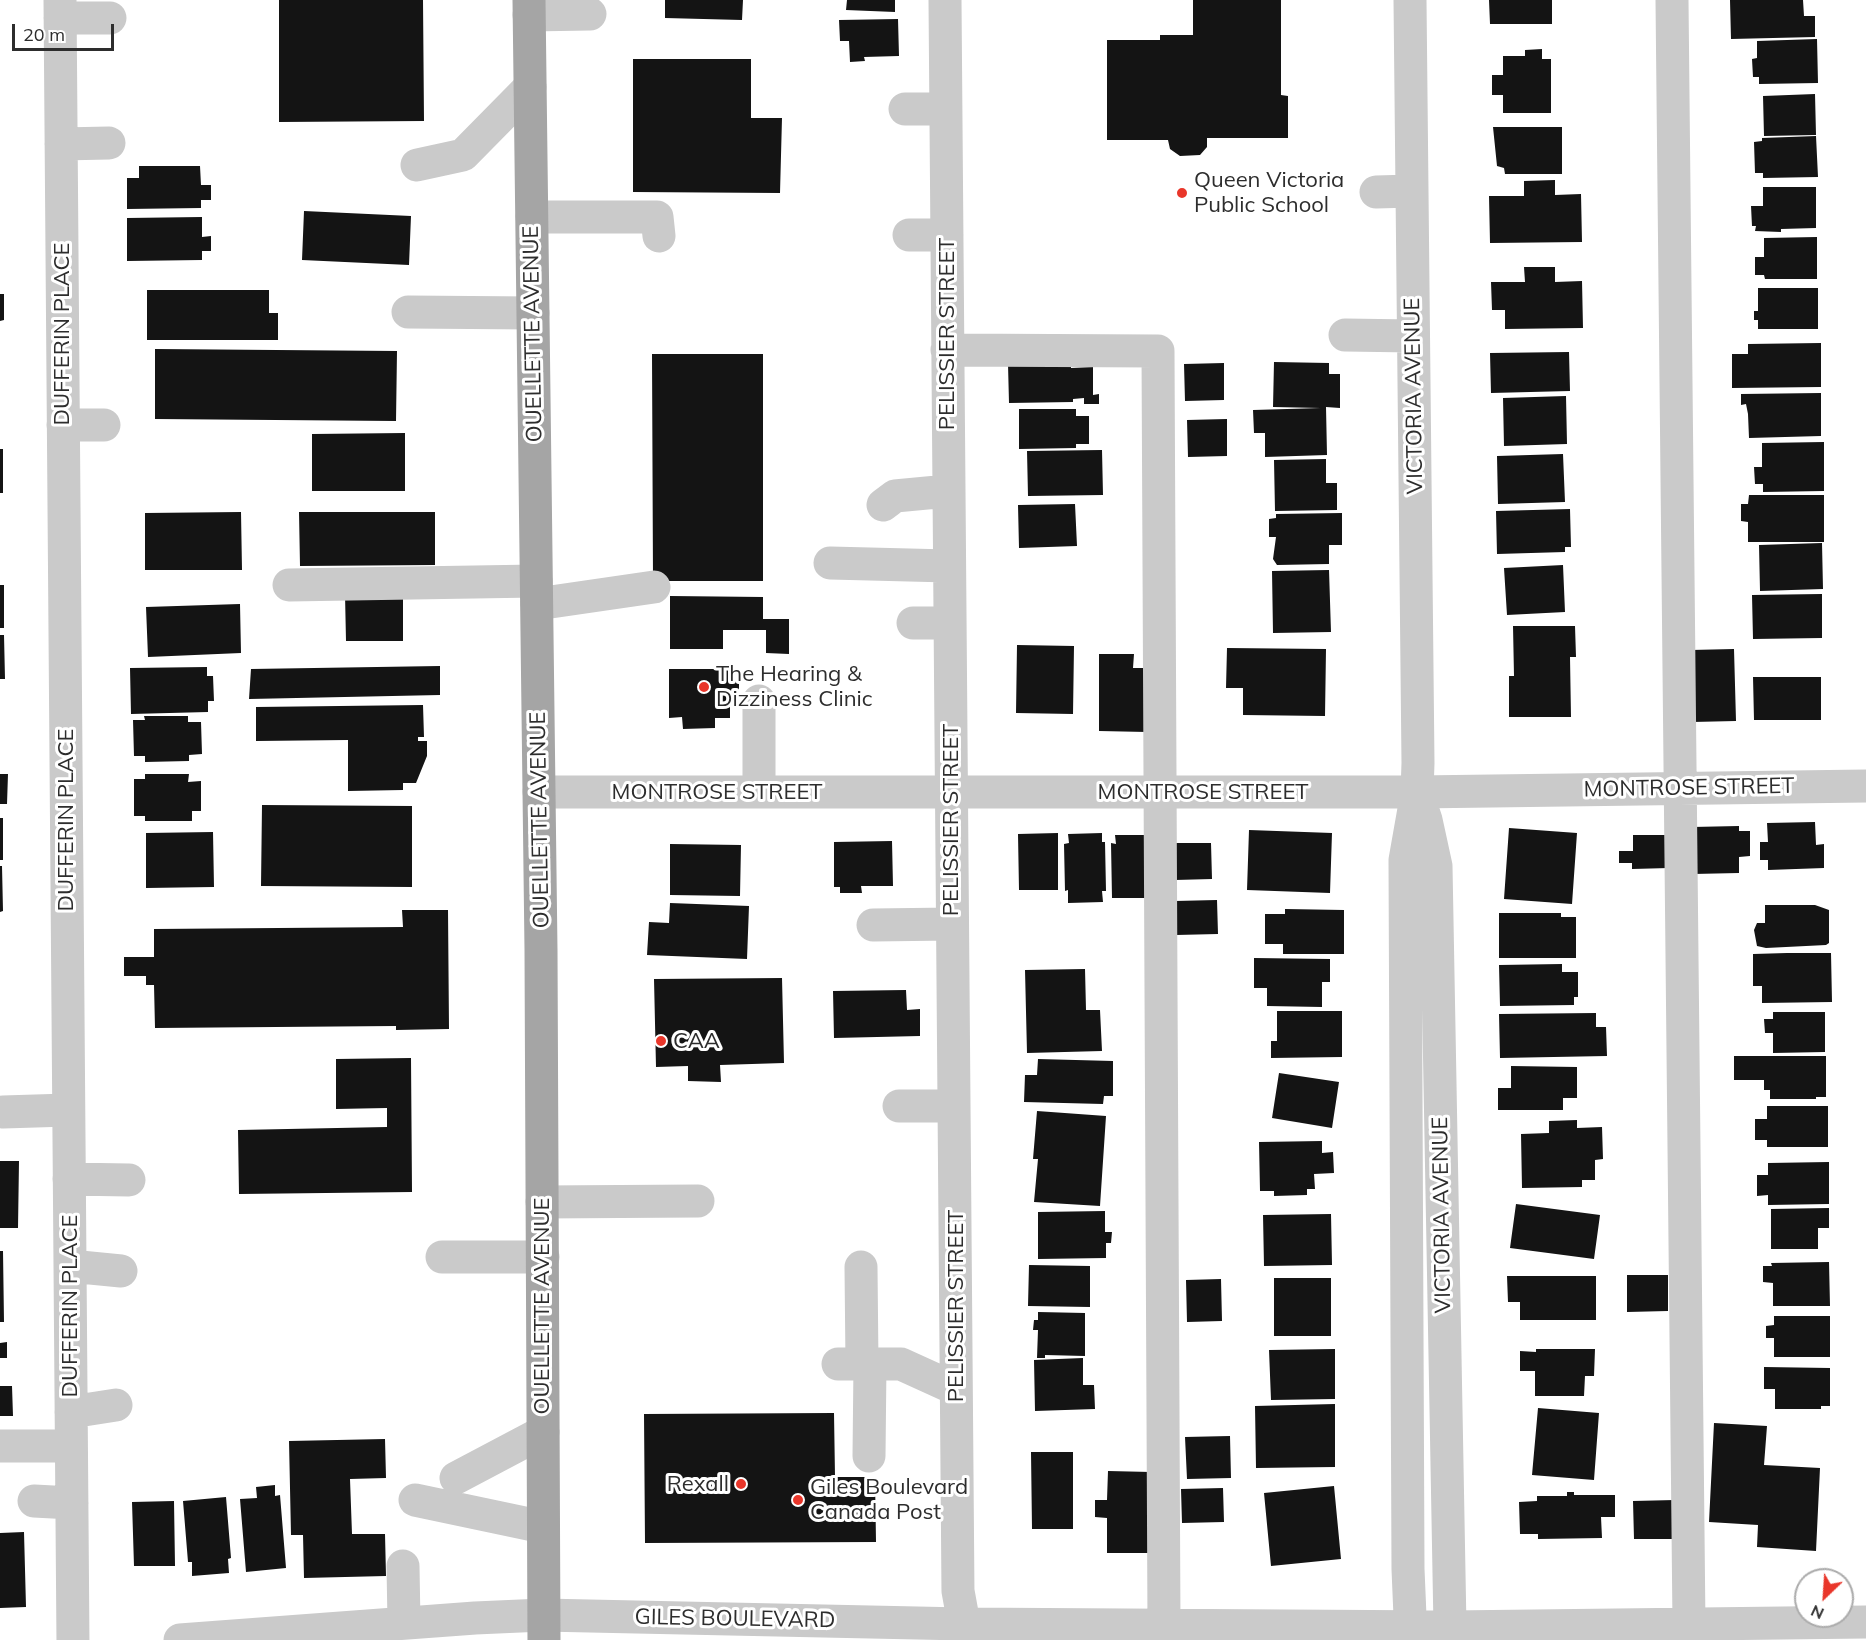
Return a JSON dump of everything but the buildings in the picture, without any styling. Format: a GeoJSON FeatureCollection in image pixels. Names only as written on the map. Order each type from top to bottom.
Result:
{"type":"FeatureCollection","features":[{"type":"Feature","properties":{"kind":"main road","name":"OUELLETTE AVENUE"},"geometry":{"type":"LineString","coordinates":[[529,7],[539,792],[544,1628]]}},
{"type":"Feature","properties":{"kind":"street","name":"PELISSIER STREET"},"geometry":{"type":"LineString","coordinates":[[945,0],[945,109],[933,170],[947,236],[958,1591],[964,1632]]}},
{"type":"Feature","properties":{"kind":"street","name":"VICTORIA AVENUE"},"geometry":{"type":"LineString","coordinates":[[1410,0],[1418,764],[1417,792],[1405,860],[1410,1633]]}},
{"type":"Feature","properties":{"kind":"street"},"geometry":{"type":"LineString","coordinates":[[1672,0],[1689,1624]]}},
{"type":"Feature","properties":{"kind":"street"},"geometry":{"type":"LineString","coordinates":[[529,7],[590,14]]}},
{"type":"Feature","properties":{"kind":"street"},"geometry":{"type":"LineString","coordinates":[[60,9],[111,18]]}},
{"type":"Feature","properties":{"kind":"street","name":"DUFFERIN PLACE"},"geometry":{"type":"LineString","coordinates":[[60,9],[73,1640]]}},
{"type":"Feature","properties":{"kind":"street"},"geometry":{"type":"LineString","coordinates":[[417,165],[463,155],[530,87]]}},
{"type":"Feature","properties":{"kind":"street"},"geometry":{"type":"LineString","coordinates":[[905,109],[945,109]]}},
{"type":"Feature","properties":{"kind":"street"},"geometry":{"type":"LineString","coordinates":[[61,144],[109,143]]}},
{"type":"Feature","properties":{"kind":"street"},"geometry":{"type":"LineString","coordinates":[[1376,192],[1413,191]]}},
{"type":"Feature","properties":{"kind":"street"},"geometry":{"type":"LineString","coordinates":[[532,217],[657,217],[659,236]]}},
{"type":"Feature","properties":{"kind":"street"},"geometry":{"type":"LineString","coordinates":[[909,235],[947,236]]}},
{"type":"Feature","properties":{"kind":"street"},"geometry":{"type":"LineString","coordinates":[[408,312],[533,314]]}},
{"type":"Feature","properties":{"kind":"street"},"geometry":{"type":"LineString","coordinates":[[1345,335],[1413,336]]}},
{"type":"Feature","properties":{"kind":"street"},"geometry":{"type":"LineString","coordinates":[[947,350],[1158,351],[1164,1625]]}},
{"type":"Feature","properties":{"kind":"street"},"geometry":{"type":"LineString","coordinates":[[63,425],[104,425]]}},
{"type":"Feature","properties":{"kind":"street"},"geometry":{"type":"LineString","coordinates":[[883,505],[895,496],[948,491]]}},
{"type":"Feature","properties":{"kind":"street"},"geometry":{"type":"LineString","coordinates":[[830,563],[949,566]]}},
{"type":"Feature","properties":{"kind":"street"},"geometry":{"type":"LineString","coordinates":[[289,585],[537,592],[654,588]]}},
{"type":"Feature","properties":{"kind":"street"},"geometry":{"type":"LineString","coordinates":[[913,623],[950,623]]}},
{"type":"Feature","properties":{"kind":"street"},"geometry":{"type":"LineString","coordinates":[[759,701],[759,792]]}},
{"type":"Feature","properties":{"kind":"street","name":"MONTROSE STREET"},"geometry":{"type":"LineString","coordinates":[[539,792],[1417,792],[1866,786]]}},
{"type":"Feature","properties":{"kind":"street","name":"VICTORIA AVENUE"},"geometry":{"type":"LineString","coordinates":[[1417,792],[1436,866],[1451,1633]]}},
{"type":"Feature","properties":{"kind":"street"},"geometry":{"type":"LineString","coordinates":[[873,925],[952,924]]}},
{"type":"Feature","properties":{"kind":"street"},"geometry":{"type":"LineString","coordinates":[[899,1106],[954,1106]]}},
{"type":"Feature","properties":{"kind":"street"},"geometry":{"type":"LineString","coordinates":[[3,1112],[69,1110]]}},
{"type":"Feature","properties":{"kind":"street"},"geometry":{"type":"LineString","coordinates":[[69,1179],[129,1180]]}},
{"type":"Feature","properties":{"kind":"street"},"geometry":{"type":"LineString","coordinates":[[542,1202],[699,1201]]}},
{"type":"Feature","properties":{"kind":"street"},"geometry":{"type":"LineString","coordinates":[[442,1257],[543,1257]]}},
{"type":"Feature","properties":{"kind":"street"},"geometry":{"type":"LineString","coordinates":[[70,1266],[121,1271]]}},
{"type":"Feature","properties":{"kind":"street"},"geometry":{"type":"LineString","coordinates":[[861,1268],[856,1364],[869,1456]]}},
{"type":"Feature","properties":{"kind":"street"},"geometry":{"type":"LineString","coordinates":[[856,1364],[901,1364],[956,1389]]}},
{"type":"Feature","properties":{"kind":"street"},"geometry":{"type":"LineString","coordinates":[[71,1412],[116,1405]]}},
{"type":"Feature","properties":{"kind":"street"},"geometry":{"type":"LineString","coordinates":[[456,1479],[543,1432]]}},
{"type":"Feature","properties":{"kind":"street"},"geometry":{"type":"LineString","coordinates":[[0,1446],[71,1446]]}},
{"type":"Feature","properties":{"kind":"street"},"geometry":{"type":"LineString","coordinates":[[416,1500],[543,1527]]}},
{"type":"Feature","properties":{"kind":"street"},"geometry":{"type":"LineString","coordinates":[[34,1501],[72,1503]]}},
{"type":"Feature","properties":{"kind":"street"},"geometry":{"type":"LineString","coordinates":[[402,1566],[404,1623]]}},
{"type":"Feature","properties":{"kind":"street","name":"GILES BOULEVARD"},"geometry":{"type":"LineString","coordinates":[[180,1640],[404,1623],[544,1628],[964,1632],[1164,1625],[1451,1633],[1689,1624],[1866,1622]]}},
{"type":"Feature","properties":{"kind":"place","name":"Queen Victoria Public School"},"geometry":{"type":"Point","coordinates":[1182,193]}},
{"type":"Feature","properties":{"kind":"place","name":"The Hearing & Dizziness Clinic"},"geometry":{"type":"Point","coordinates":[704,687]}},
{"type":"Feature","properties":{"kind":"place","name":"CAA"},"geometry":{"type":"Point","coordinates":[661,1041]}},
{"type":"Feature","properties":{"kind":"place","name":"Rexall"},"geometry":{"type":"Point","coordinates":[741,1484]}},
{"type":"Feature","properties":{"kind":"place","name":"Giles Boulevard Canada Post"},"geometry":{"type":"Point","coordinates":[798,1500]}}]}
